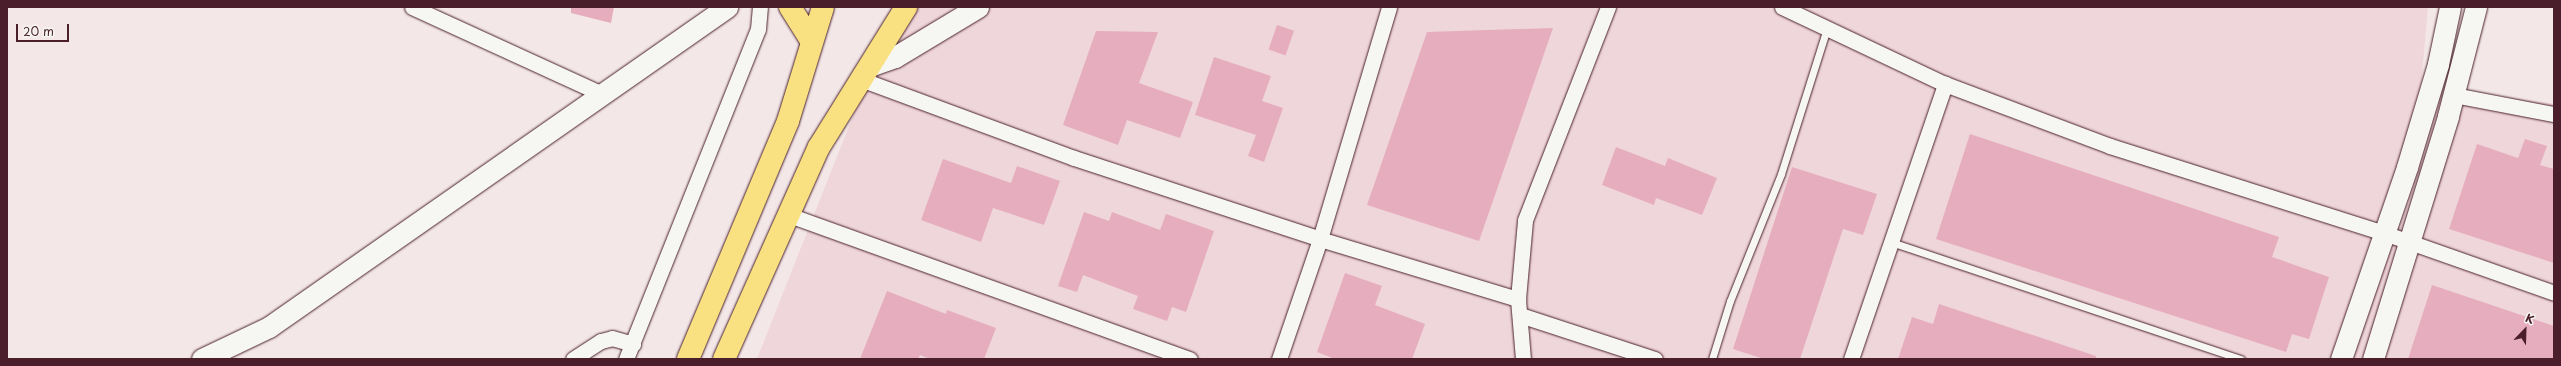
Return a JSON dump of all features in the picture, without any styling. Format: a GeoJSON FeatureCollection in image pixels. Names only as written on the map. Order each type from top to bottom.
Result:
{"type":"FeatureCollection","features":[{"type":"Feature","properties":{"kind":"main road"},"geometry":{"type":"LineString","coordinates":[[790,7],[812,42]]}},
{"type":"Feature","properties":{"kind":"main road"},"geometry":{"type":"LineString","coordinates":[[688,359],[788,121],[823,7]]}},
{"type":"Feature","properties":{"kind":"main road"},"geometry":{"type":"LineString","coordinates":[[724,359],[820,147],[906,7]]}},
{"type":"Feature","properties":{"kind":"street"},"geometry":{"type":"LineString","coordinates":[[414,7],[602,94]]}},
{"type":"Feature","properties":{"kind":"street"},"geometry":{"type":"LineString","coordinates":[[202,359],[269,327],[727,7]]}},
{"type":"Feature","properties":{"kind":"street"},"geometry":{"type":"LineString","coordinates":[[626,359],[758,29],[760,7]]}},
{"type":"Feature","properties":{"kind":"street"},"geometry":{"type":"LineString","coordinates":[[867,72],[895,57],[978,7]]}},
{"type":"Feature","properties":{"kind":"street"},"geometry":{"type":"LineString","coordinates":[[1279,359],[1320,240],[1389,7]]}},
{"type":"Feature","properties":{"kind":"street"},"geometry":{"type":"LineString","coordinates":[[1523,359],[1518,299],[1525,220],[1608,7]]}},
{"type":"Feature","properties":{"kind":"street"},"geometry":{"type":"LineString","coordinates":[[1782,7],[1945,84],[2148,160],[2384,233],[2554,293]]}},
{"type":"Feature","properties":{"kind":"street"},"geometry":{"type":"LineString","coordinates":[[2341,359],[2384,233],[2438,64],[2450,7]]}},
{"type":"Feature","properties":{"kind":"street"},"geometry":{"type":"LineString","coordinates":[[2373,359],[2454,95],[2476,7]]}},
{"type":"Feature","properties":{"kind":"street"},"geometry":{"type":"LineString","coordinates":[[867,72],[1074,158],[1320,240],[1518,299]]}},
{"type":"Feature","properties":{"kind":"street"},"geometry":{"type":"LineString","coordinates":[[1851,359],[1945,84]]}},
{"type":"Feature","properties":{"kind":"street"},"geometry":{"type":"LineString","coordinates":[[2454,95],[2554,114]]}},
{"type":"Feature","properties":{"kind":"street"},"geometry":{"type":"LineString","coordinates":[[789,215],[1190,359]]}},
{"type":"Feature","properties":{"kind":"street"},"geometry":{"type":"LineString","coordinates":[[1520,315],[1655,359]]}},
{"type":"Feature","properties":{"kind":"street"},"geometry":{"type":"LineString","coordinates":[[573,359],[601,341],[612,338],[633,344]]}},
{"type":"Feature","properties":{"kind":"lane"},"geometry":{"type":"LineString","coordinates":[[1712,359],[1730,301],[1781,174],[1827,28]]}},
{"type":"Feature","properties":{"kind":"lane"},"geometry":{"type":"LineString","coordinates":[[1891,242],[2241,359]]}},
{"type":"Feature","properties":{"kind":"shaded area"},"geometry":{"type":"Polygon","coordinates":[[[896,7],[2428,7],[2421,86],[2554,104],[2554,359],[757,359],[896,7]]]}},
{"type":"Feature","properties":{"kind":"building"},"geometry":{"type":"Polygon","coordinates":[[[571,7],[614,7],[611,23],[571,13],[571,7]]]}},
{"type":"Feature","properties":{"kind":"building"},"geometry":{"type":"Polygon","coordinates":[[[1277,25],[1294,31],[1286,55],[1269,50],[1277,25]]]}},
{"type":"Feature","properties":{"kind":"building"},"geometry":{"type":"Polygon","coordinates":[[[1553,28],[1479,241],[1367,205],[1427,32],[1553,28]]]}},
{"type":"Feature","properties":{"kind":"building"},"geometry":{"type":"Polygon","coordinates":[[[1096,31],[1158,32],[1139,83],[1193,102],[1180,138],[1127,120],[1118,145],[1063,125],[1096,31]]]}},
{"type":"Feature","properties":{"kind":"building"},"geometry":{"type":"Polygon","coordinates":[[[1214,57],[1271,76],[1262,101],[1283,108],[1264,162],[1248,156],[1256,135],[1195,115],[1214,57]]]}},
{"type":"Feature","properties":{"kind":"building"},"geometry":{"type":"Polygon","coordinates":[[[1970,134],[2279,237],[2272,257],[2329,277],[2309,339],[2292,334],[2286,352],[1936,239],[1970,134]]]}},
{"type":"Feature","properties":{"kind":"building"},"geometry":{"type":"Polygon","coordinates":[[[2525,139],[2547,146],[2540,165],[2554,169],[2554,263],[2449,229],[2477,144],[2518,158],[2525,139]]]}},
{"type":"Feature","properties":{"kind":"building"},"geometry":{"type":"Polygon","coordinates":[[[1616,147],[1665,166],[1668,158],[1717,178],[1702,215],[1656,198],[1654,205],[1602,185],[1616,147]]]}},
{"type":"Feature","properties":{"kind":"building"},"geometry":{"type":"Polygon","coordinates":[[[943,159],[1011,183],[1017,166],[1060,181],[1044,225],[993,208],[981,242],[921,220],[943,159]]]}},
{"type":"Feature","properties":{"kind":"building"},"geometry":{"type":"Polygon","coordinates":[[[1792,167],[1877,194],[1863,235],[1843,229],[1800,359],[1764,359],[1733,349],[1792,167]]]}},
{"type":"Feature","properties":{"kind":"building"},"geometry":{"type":"Polygon","coordinates":[[[1084,212],[1109,221],[1112,212],[1160,230],[1166,214],[1214,231],[1186,312],[1172,307],[1167,321],[1133,309],[1138,296],[1083,275],[1077,292],[1058,286],[1084,212]]]}},
{"type":"Feature","properties":{"kind":"building"},"geometry":{"type":"Polygon","coordinates":[[[1345,273],[1382,286],[1375,305],[1425,324],[1412,359],[1335,359],[1317,352],[1345,273]]]}},
{"type":"Feature","properties":{"kind":"building"},"geometry":{"type":"Polygon","coordinates":[[[2432,285],[2554,326],[2554,359],[2408,359],[2432,285]]]}},
{"type":"Feature","properties":{"kind":"building"},"geometry":{"type":"Polygon","coordinates":[[[887,291],[946,314],[947,310],[996,328],[984,359],[930,359],[920,355],[918,359],[860,359],[887,291]]]}},
{"type":"Feature","properties":{"kind":"building"},"geometry":{"type":"Polygon","coordinates":[[[1939,304],[2096,356],[2096,359],[1898,359],[1912,317],[1933,324],[1939,304]]]}}]}
